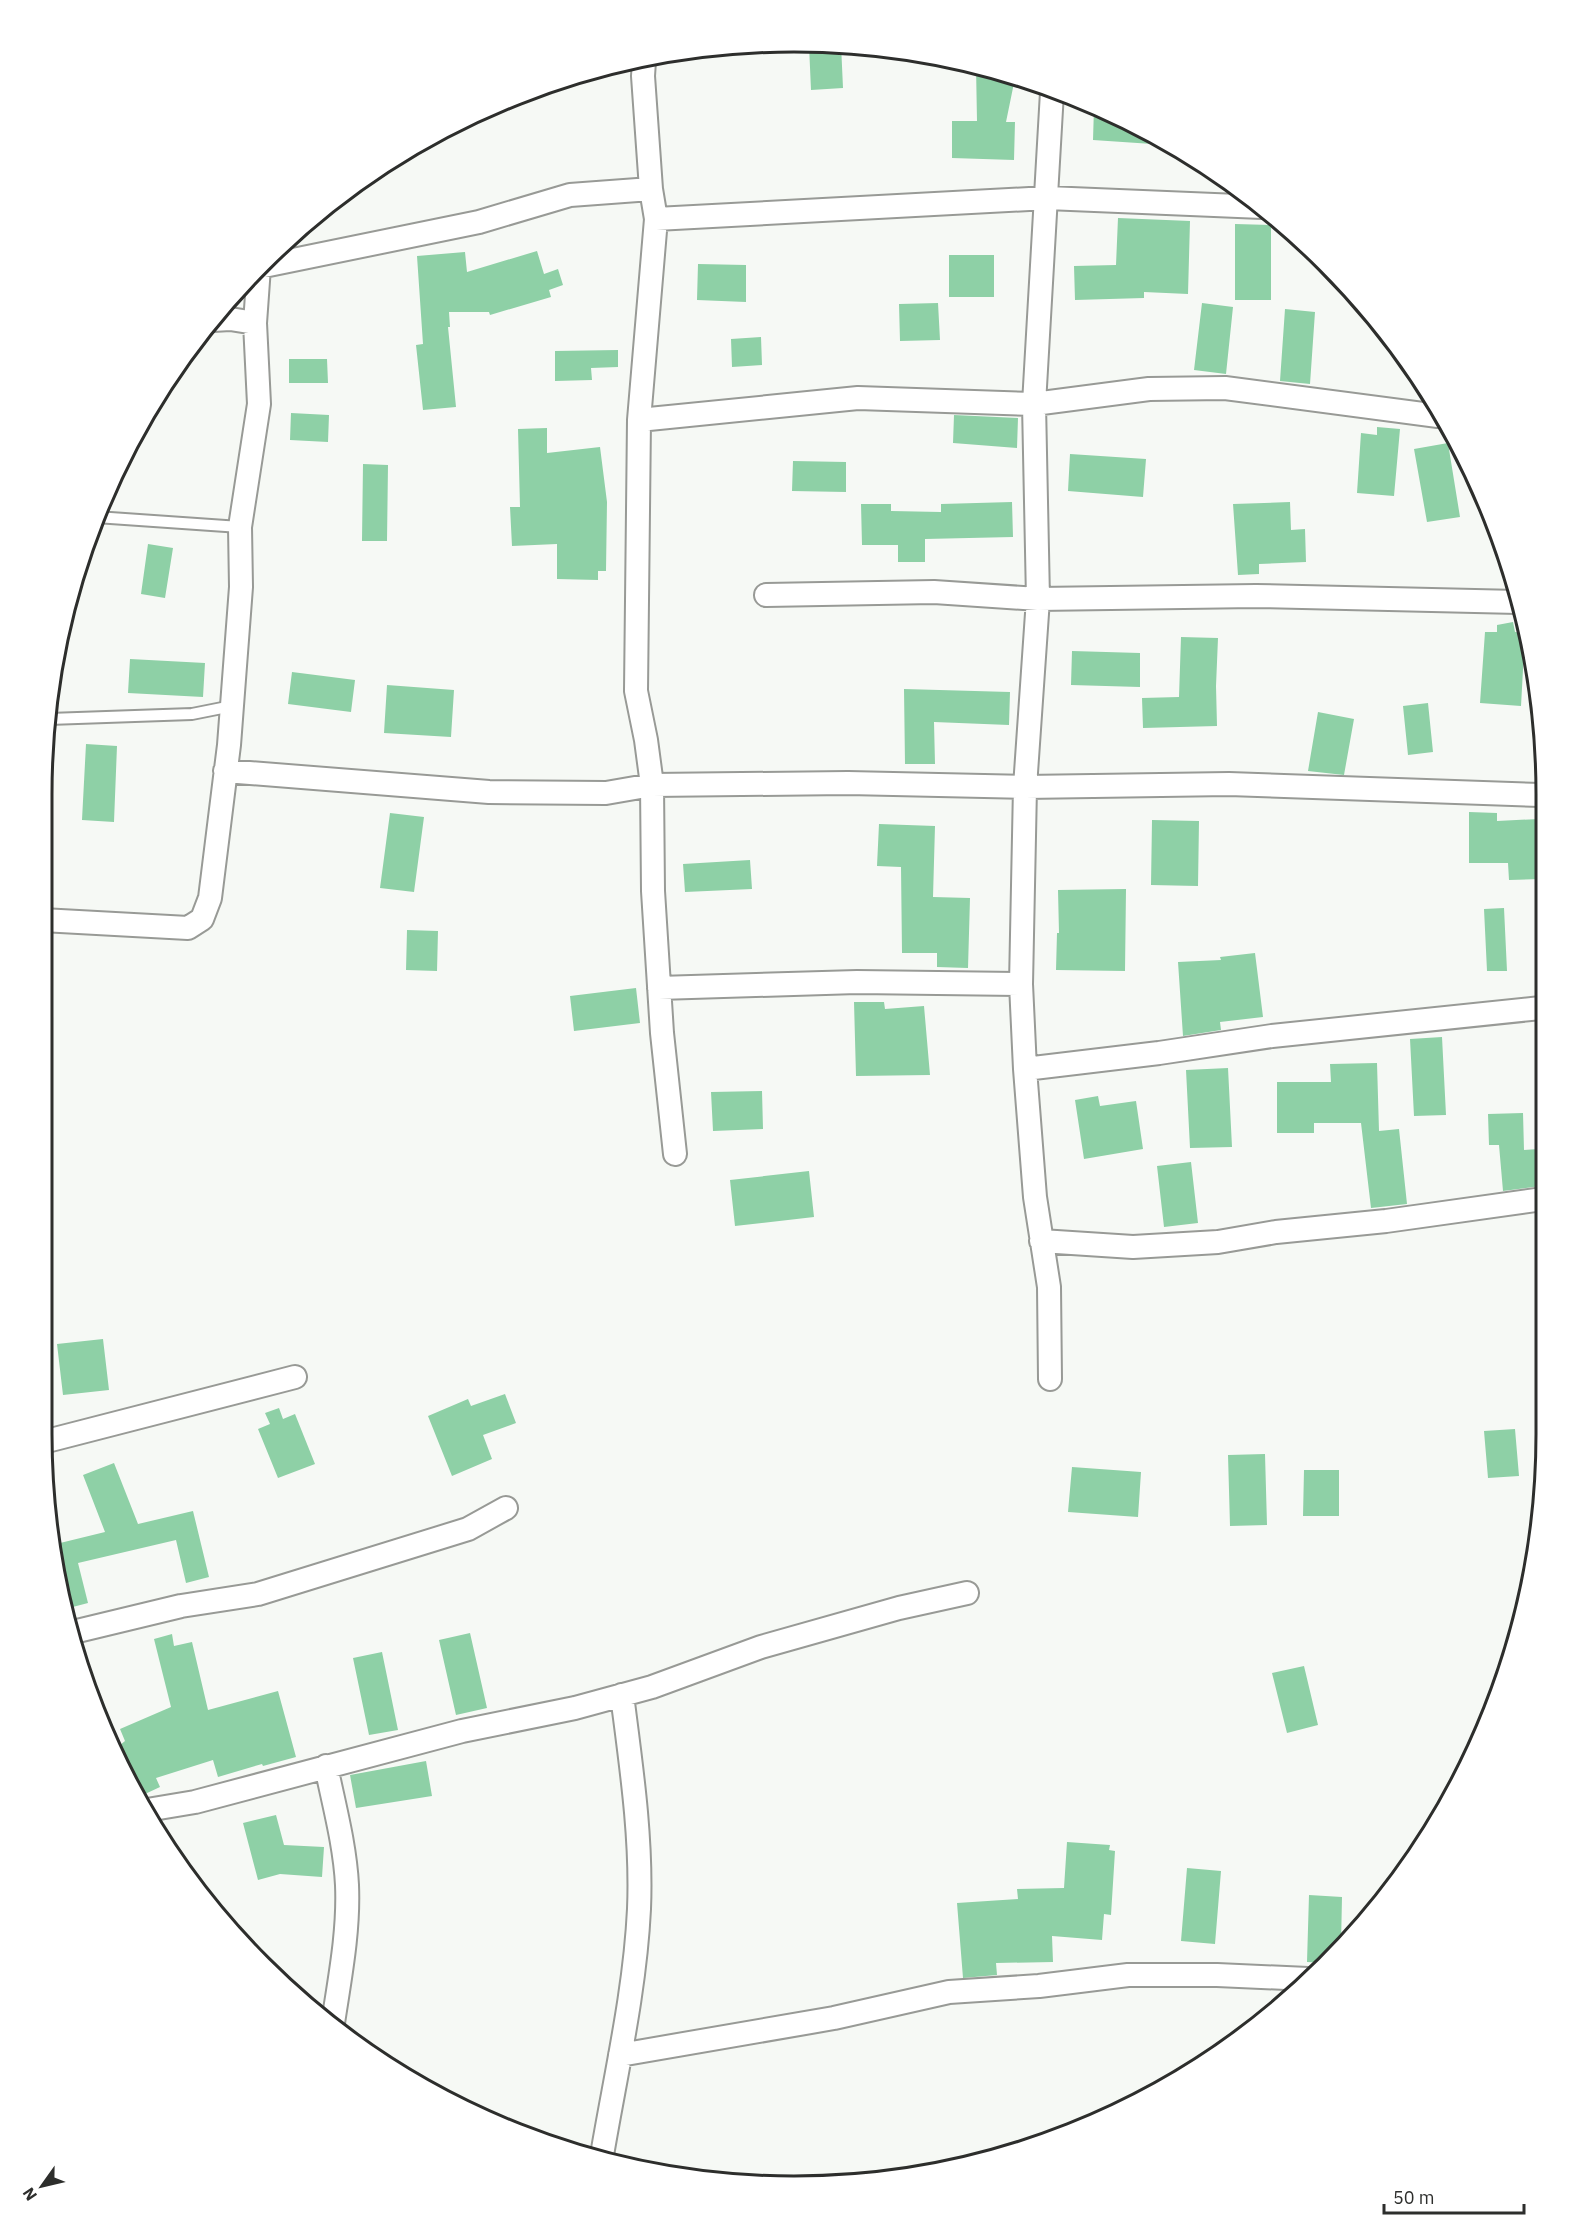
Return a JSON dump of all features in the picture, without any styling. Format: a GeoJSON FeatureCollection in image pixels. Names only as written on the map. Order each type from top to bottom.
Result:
{"type":"FeatureCollection","features":[{"type":"Feature","properties":{"kind":"street"},"geometry":{"type":"LineString","coordinates":[[643,68],[651,189],[656,219],[639,420],[636,691],[652,785],[653,891],[659,988],[675,1154]]}},
{"type":"Feature","properties":{"kind":"street"},"geometry":{"type":"LineString","coordinates":[[1050,1379],[1049,1287],[1035,1197],[1021,984],[1024,787],[1038,599],[1034,404],[1052,99]]}},
{"type":"Feature","properties":{"kind":"street"},"geometry":{"type":"LineString","coordinates":[[277,264],[479,222],[570,195],[651,189]]}},
{"type":"Feature","properties":{"kind":"street"},"geometry":{"type":"LineString","coordinates":[[656,219],[1047,198],[1245,206]]}},
{"type":"Feature","properties":{"kind":"street"},"geometry":{"type":"LineString","coordinates":[[52,921],[188,928],[202,919],[210,898],[232,706],[241,587],[240,527],[259,404],[255,323],[259,282]]}},
{"type":"Feature","properties":{"kind":"street"},"geometry":{"type":"LineString","coordinates":[[225,319],[255,323]]}},
{"type":"Feature","properties":{"kind":"street"},"geometry":{"type":"LineString","coordinates":[[639,420],[858,398],[1034,404],[1149,389],[1225,388],[1431,415]]}},
{"type":"Feature","properties":{"kind":"street"},"geometry":{"type":"LineString","coordinates":[[766,595],[934,592],[1038,599],[1256,596],[1510,602]]}},
{"type":"Feature","properties":{"kind":"street"},"geometry":{"type":"LineString","coordinates":[[225,771],[489,792],[606,793],[652,785],[848,783],[1024,787],[1229,784],[1536,795]]}},
{"type":"Feature","properties":{"kind":"street"},"geometry":{"type":"LineString","coordinates":[[659,988],[857,982],[1021,984]]}},
{"type":"Feature","properties":{"kind":"street"},"geometry":{"type":"LineString","coordinates":[[1025,1070],[1272,1036],[1536,1009]]}},
{"type":"Feature","properties":{"kind":"street"},"geometry":{"type":"LineString","coordinates":[[1041,1240],[1133,1247],[1218,1242],[1276,1232],[1386,1221],[1536,1200]]}},
{"type":"Feature","properties":{"kind":"street"},"geometry":{"type":"LineString","coordinates":[[52,1441],[295,1377]]}},
{"type":"Feature","properties":{"kind":"street"},"geometry":{"type":"LineString","coordinates":[[79,1631],[181,1606],[258,1594],[468,1529],[506,1508]]}},
{"type":"Feature","properties":{"kind":"street"},"geometry":{"type":"LineString","coordinates":[[154,1809],[195,1802],[462,1731],[575,1708],[652,1687],[761,1647],[899,1608],[967,1593]]}},
{"type":"Feature","properties":{"kind":"street"},"geometry":{"type":"LineString","coordinates":[[603,2150],[633,1975],[639,1908],[632,1771],[622,1695]]}},
{"type":"Feature","properties":{"kind":"street"},"geometry":{"type":"LineString","coordinates":[[326,1766],[339,1828],[347,1884],[345,1952],[334,2015]]}},
{"type":"Feature","properties":{"kind":"street"},"geometry":{"type":"LineString","coordinates":[[620,2055],[834,2018],[949,1992],[1039,1986],[1128,1975],[1217,1975],[1295,1979]]}},
{"type":"Feature","properties":{"kind":"lane"},"geometry":{"type":"LineString","coordinates":[[106,518],[240,527]]}},
{"type":"Feature","properties":{"kind":"lane"},"geometry":{"type":"LineString","coordinates":[[57,719],[192,714],[232,706]]}},
{"type":"Feature","properties":{"kind":"building"},"geometry":{"type":"Polygon","coordinates":[[[809,53],[841,54],[843,88],[811,90],[809,53]]]}},
{"type":"Feature","properties":{"kind":"building"},"geometry":{"type":"Polygon","coordinates":[[[976,76],[1013,86],[1006,122],[1015,122],[1014,160],[952,158],[952,121],[977,121],[976,76]]]}},
{"type":"Feature","properties":{"kind":"building"},"geometry":{"type":"Polygon","coordinates":[[[1094,116],[1150,144],[1093,140],[1094,116]]]}},
{"type":"Feature","properties":{"kind":"building"},"geometry":{"type":"Polygon","coordinates":[[[1118,218],[1190,221],[1188,294],[1144,292],[1144,298],[1075,300],[1074,266],[1116,265],[1118,218]]]}},
{"type":"Feature","properties":{"kind":"building"},"geometry":{"type":"Polygon","coordinates":[[[1235,224],[1268,225],[1271,227],[1271,300],[1235,300],[1235,224]]]}},
{"type":"Feature","properties":{"kind":"building"},"geometry":{"type":"Polygon","coordinates":[[[537,251],[544,274],[558,269],[563,285],[549,290],[551,297],[490,315],[489,312],[449,312],[450,327],[448,327],[456,407],[423,410],[416,345],[423,344],[417,256],[465,252],[467,272],[537,251]]]}},
{"type":"Feature","properties":{"kind":"building"},"geometry":{"type":"Polygon","coordinates":[[[949,255],[994,255],[994,297],[949,297],[949,255]]]}},
{"type":"Feature","properties":{"kind":"building"},"geometry":{"type":"Polygon","coordinates":[[[698,264],[746,265],[746,302],[697,300],[698,264]]]}},
{"type":"Feature","properties":{"kind":"building"},"geometry":{"type":"Polygon","coordinates":[[[938,303],[940,340],[900,341],[899,304],[938,303]]]}},
{"type":"Feature","properties":{"kind":"building"},"geometry":{"type":"Polygon","coordinates":[[[1202,303],[1233,307],[1226,374],[1194,370],[1202,303]]]}},
{"type":"Feature","properties":{"kind":"building"},"geometry":{"type":"Polygon","coordinates":[[[1285,309],[1315,312],[1310,384],[1280,381],[1285,309]]]}},
{"type":"Feature","properties":{"kind":"building"},"geometry":{"type":"Polygon","coordinates":[[[761,337],[762,365],[732,367],[731,339],[761,337]]]}},
{"type":"Feature","properties":{"kind":"building"},"geometry":{"type":"Polygon","coordinates":[[[618,350],[618,367],[591,368],[592,380],[555,381],[555,351],[618,350]]]}},
{"type":"Feature","properties":{"kind":"building"},"geometry":{"type":"Polygon","coordinates":[[[289,359],[327,359],[328,383],[289,383],[289,359]]]}},
{"type":"Feature","properties":{"kind":"building"},"geometry":{"type":"Polygon","coordinates":[[[291,413],[329,415],[328,442],[290,440],[291,413]]]}},
{"type":"Feature","properties":{"kind":"building"},"geometry":{"type":"Polygon","coordinates":[[[954,415],[1018,418],[1017,448],[953,443],[954,415]]]}},
{"type":"Feature","properties":{"kind":"building"},"geometry":{"type":"Polygon","coordinates":[[[1377,427],[1400,429],[1394,496],[1357,493],[1361,433],[1377,435],[1377,427]]]}},
{"type":"Feature","properties":{"kind":"building"},"geometry":{"type":"Polygon","coordinates":[[[547,428],[547,453],[600,447],[607,502],[606,571],[598,571],[598,580],[557,579],[557,544],[512,546],[510,507],[520,507],[518,429],[547,428]]]}},
{"type":"Feature","properties":{"kind":"building"},"geometry":{"type":"Polygon","coordinates":[[[1447,443],[1460,517],[1427,522],[1414,449],[1447,443]]]}},
{"type":"Feature","properties":{"kind":"building"},"geometry":{"type":"Polygon","coordinates":[[[1070,454],[1146,459],[1143,497],[1068,491],[1070,454]]]}},
{"type":"Feature","properties":{"kind":"building"},"geometry":{"type":"Polygon","coordinates":[[[793,461],[846,462],[846,492],[792,491],[793,461]]]}},
{"type":"Feature","properties":{"kind":"building"},"geometry":{"type":"Polygon","coordinates":[[[363,464],[388,465],[387,541],[362,541],[363,464]]]}},
{"type":"Feature","properties":{"kind":"building"},"geometry":{"type":"Polygon","coordinates":[[[1012,502],[1013,537],[925,539],[925,562],[898,562],[898,545],[862,545],[861,504],[891,504],[891,511],[941,512],[941,504],[1012,502]]]}},
{"type":"Feature","properties":{"kind":"building"},"geometry":{"type":"Polygon","coordinates":[[[1290,502],[1291,530],[1305,529],[1306,562],[1259,564],[1259,574],[1238,575],[1233,504],[1290,502]]]}},
{"type":"Feature","properties":{"kind":"building"},"geometry":{"type":"Polygon","coordinates":[[[148,544],[173,548],[165,598],[141,594],[148,544]]]}},
{"type":"Feature","properties":{"kind":"building"},"geometry":{"type":"Polygon","coordinates":[[[1513,622],[1515,632],[1517,632],[1523,663],[1521,706],[1480,703],[1485,632],[1497,632],[1497,625],[1513,622]]]}},
{"type":"Feature","properties":{"kind":"building"},"geometry":{"type":"Polygon","coordinates":[[[1181,637],[1218,638],[1217,726],[1143,728],[1142,698],[1179,697],[1181,637]]]}},
{"type":"Feature","properties":{"kind":"building"},"geometry":{"type":"Polygon","coordinates":[[[1072,651],[1140,653],[1140,687],[1071,685],[1072,651]]]}},
{"type":"Feature","properties":{"kind":"building"},"geometry":{"type":"Polygon","coordinates":[[[130,659],[205,663],[203,697],[128,693],[130,659]]]}},
{"type":"Feature","properties":{"kind":"building"},"geometry":{"type":"Polygon","coordinates":[[[292,672],[355,680],[351,712],[288,704],[292,672]]]}},
{"type":"Feature","properties":{"kind":"building"},"geometry":{"type":"Polygon","coordinates":[[[387,685],[454,690],[451,737],[384,733],[387,685]]]}},
{"type":"Feature","properties":{"kind":"building"},"geometry":{"type":"Polygon","coordinates":[[[904,689],[1010,692],[1009,725],[934,722],[935,764],[905,764],[904,689]]]}},
{"type":"Feature","properties":{"kind":"building"},"geometry":{"type":"Polygon","coordinates":[[[1428,703],[1433,752],[1408,755],[1403,706],[1428,703]]]}},
{"type":"Feature","properties":{"kind":"building"},"geometry":{"type":"Polygon","coordinates":[[[1318,712],[1354,719],[1344,775],[1308,771],[1318,712]]]}},
{"type":"Feature","properties":{"kind":"building"},"geometry":{"type":"Polygon","coordinates":[[[86,744],[117,746],[114,822],[82,820],[86,744]]]}},
{"type":"Feature","properties":{"kind":"building"},"geometry":{"type":"Polygon","coordinates":[[[1469,812],[1497,813],[1497,821],[1536,819],[1536,879],[1509,880],[1508,863],[1469,863],[1469,812]]]}},
{"type":"Feature","properties":{"kind":"building"},"geometry":{"type":"Polygon","coordinates":[[[390,813],[424,817],[414,892],[380,888],[390,813]]]}},
{"type":"Feature","properties":{"kind":"building"},"geometry":{"type":"Polygon","coordinates":[[[1152,820],[1199,821],[1198,886],[1151,885],[1152,820]]]}},
{"type":"Feature","properties":{"kind":"building"},"geometry":{"type":"Polygon","coordinates":[[[879,824],[935,826],[933,897],[970,898],[968,968],[937,967],[937,953],[902,953],[901,867],[877,866],[879,824]]]}},
{"type":"Feature","properties":{"kind":"building"},"geometry":{"type":"Polygon","coordinates":[[[750,860],[752,889],[685,892],[683,864],[750,860]]]}},
{"type":"Feature","properties":{"kind":"building"},"geometry":{"type":"Polygon","coordinates":[[[1126,889],[1125,971],[1056,970],[1057,933],[1059,933],[1058,890],[1126,889]]]}},
{"type":"Feature","properties":{"kind":"building"},"geometry":{"type":"Polygon","coordinates":[[[1504,908],[1507,971],[1487,971],[1484,909],[1504,908]]]}},
{"type":"Feature","properties":{"kind":"building"},"geometry":{"type":"Polygon","coordinates":[[[407,930],[438,931],[437,971],[406,970],[407,930]]]}},
{"type":"Feature","properties":{"kind":"building"},"geometry":{"type":"Polygon","coordinates":[[[1255,953],[1263,1017],[1220,1022],[1221,1030],[1183,1036],[1178,962],[1221,960],[1220,957],[1255,953]]]}},
{"type":"Feature","properties":{"kind":"building"},"geometry":{"type":"Polygon","coordinates":[[[636,988],[640,1023],[574,1031],[570,996],[636,988]]]}},
{"type":"Feature","properties":{"kind":"building"},"geometry":{"type":"Polygon","coordinates":[[[854,1002],[884,1002],[885,1009],[924,1006],[930,1075],[856,1076],[854,1002]]]}},
{"type":"Feature","properties":{"kind":"building"},"geometry":{"type":"Polygon","coordinates":[[[1442,1037],[1446,1115],[1414,1116],[1410,1039],[1442,1037]]]}},
{"type":"Feature","properties":{"kind":"building"},"geometry":{"type":"Polygon","coordinates":[[[1377,1063],[1379,1131],[1399,1129],[1407,1204],[1371,1208],[1361,1123],[1314,1123],[1314,1133],[1277,1133],[1277,1082],[1331,1082],[1330,1064],[1377,1063]]]}},
{"type":"Feature","properties":{"kind":"building"},"geometry":{"type":"Polygon","coordinates":[[[1228,1068],[1232,1147],[1190,1148],[1186,1070],[1228,1068]]]}},
{"type":"Feature","properties":{"kind":"building"},"geometry":{"type":"Polygon","coordinates":[[[762,1091],[763,1129],[713,1131],[711,1092],[762,1091]]]}},
{"type":"Feature","properties":{"kind":"building"},"geometry":{"type":"Polygon","coordinates":[[[1098,1096],[1100,1106],[1136,1101],[1143,1149],[1084,1159],[1075,1100],[1098,1096]]]}},
{"type":"Feature","properties":{"kind":"building"},"geometry":{"type":"Polygon","coordinates":[[[1523,1113],[1524,1150],[1536,1149],[1536,1187],[1503,1191],[1499,1145],[1489,1145],[1488,1114],[1523,1113]]]}},
{"type":"Feature","properties":{"kind":"building"},"geometry":{"type":"Polygon","coordinates":[[[1191,1162],[1198,1223],[1164,1227],[1157,1166],[1191,1162]]]}},
{"type":"Feature","properties":{"kind":"building"},"geometry":{"type":"Polygon","coordinates":[[[809,1171],[814,1217],[735,1226],[730,1180],[809,1171]]]}},
{"type":"Feature","properties":{"kind":"building"},"geometry":{"type":"Polygon","coordinates":[[[103,1339],[109,1390],[63,1395],[57,1344],[103,1339]]]}},
{"type":"Feature","properties":{"kind":"building"},"geometry":{"type":"Polygon","coordinates":[[[505,1394],[516,1423],[483,1435],[492,1459],[452,1476],[428,1416],[468,1399],[471,1406],[505,1394]]]}},
{"type":"Feature","properties":{"kind":"building"},"geometry":{"type":"Polygon","coordinates":[[[279,1408],[283,1419],[295,1414],[315,1464],[278,1478],[258,1429],[270,1424],[265,1413],[279,1408]]]}},
{"type":"Feature","properties":{"kind":"building"},"geometry":{"type":"Polygon","coordinates":[[[1515,1429],[1519,1476],[1488,1478],[1484,1431],[1515,1429]]]}},
{"type":"Feature","properties":{"kind":"building"},"geometry":{"type":"Polygon","coordinates":[[[1265,1454],[1267,1525],[1230,1526],[1228,1455],[1265,1454]]]}},
{"type":"Feature","properties":{"kind":"building"},"geometry":{"type":"Polygon","coordinates":[[[114,1463],[138,1524],[193,1511],[209,1577],[186,1583],[176,1540],[78,1563],[88,1603],[74,1607],[61,1543],[105,1532],[83,1475],[114,1463]]]}},
{"type":"Feature","properties":{"kind":"building"},"geometry":{"type":"Polygon","coordinates":[[[1072,1467],[1141,1472],[1138,1517],[1068,1512],[1072,1467]]]}},
{"type":"Feature","properties":{"kind":"building"},"geometry":{"type":"Polygon","coordinates":[[[1304,1470],[1339,1470],[1339,1516],[1303,1516],[1304,1470]]]}},
{"type":"Feature","properties":{"kind":"building"},"geometry":{"type":"Polygon","coordinates":[[[470,1633],[487,1708],[456,1715],[439,1640],[470,1633]]]}},
{"type":"Feature","properties":{"kind":"building"},"geometry":{"type":"Polygon","coordinates":[[[172,1634],[174,1646],[192,1642],[208,1710],[278,1691],[296,1757],[218,1777],[213,1760],[156,1778],[160,1787],[146,1794],[121,1744],[125,1741],[120,1729],[171,1707],[154,1639],[172,1634]]]}},
{"type":"Feature","properties":{"kind":"building"},"geometry":{"type":"Polygon","coordinates":[[[382,1652],[398,1730],[369,1735],[353,1658],[382,1652]]]}},
{"type":"Feature","properties":{"kind":"building"},"geometry":{"type":"Polygon","coordinates":[[[1304,1666],[1318,1725],[1287,1733],[1272,1673],[1304,1666]]]}},
{"type":"Feature","properties":{"kind":"building"},"geometry":{"type":"Polygon","coordinates":[[[426,1761],[432,1796],[356,1808],[350,1775],[426,1761]]]}},
{"type":"Feature","properties":{"kind":"building"},"geometry":{"type":"Polygon","coordinates":[[[276,1815],[284,1845],[324,1847],[322,1877],[280,1874],[258,1880],[243,1823],[276,1815]]]}},
{"type":"Feature","properties":{"kind":"building"},"geometry":{"type":"Polygon","coordinates":[[[1067,1842],[1110,1845],[1109,1850],[1115,1851],[1111,1915],[1104,1914],[1102,1940],[1052,1936],[1053,1962],[996,1963],[997,1975],[963,1978],[957,1903],[1018,1899],[1017,1889],[1064,1888],[1067,1842]]]}},
{"type":"Feature","properties":{"kind":"building"},"geometry":{"type":"Polygon","coordinates":[[[1187,1868],[1221,1871],[1215,1944],[1181,1941],[1187,1868]]]}},
{"type":"Feature","properties":{"kind":"building"},"geometry":{"type":"Polygon","coordinates":[[[1309,1895],[1342,1897],[1341,1933],[1313,1962],[1307,1962],[1309,1895]]]}}]}
